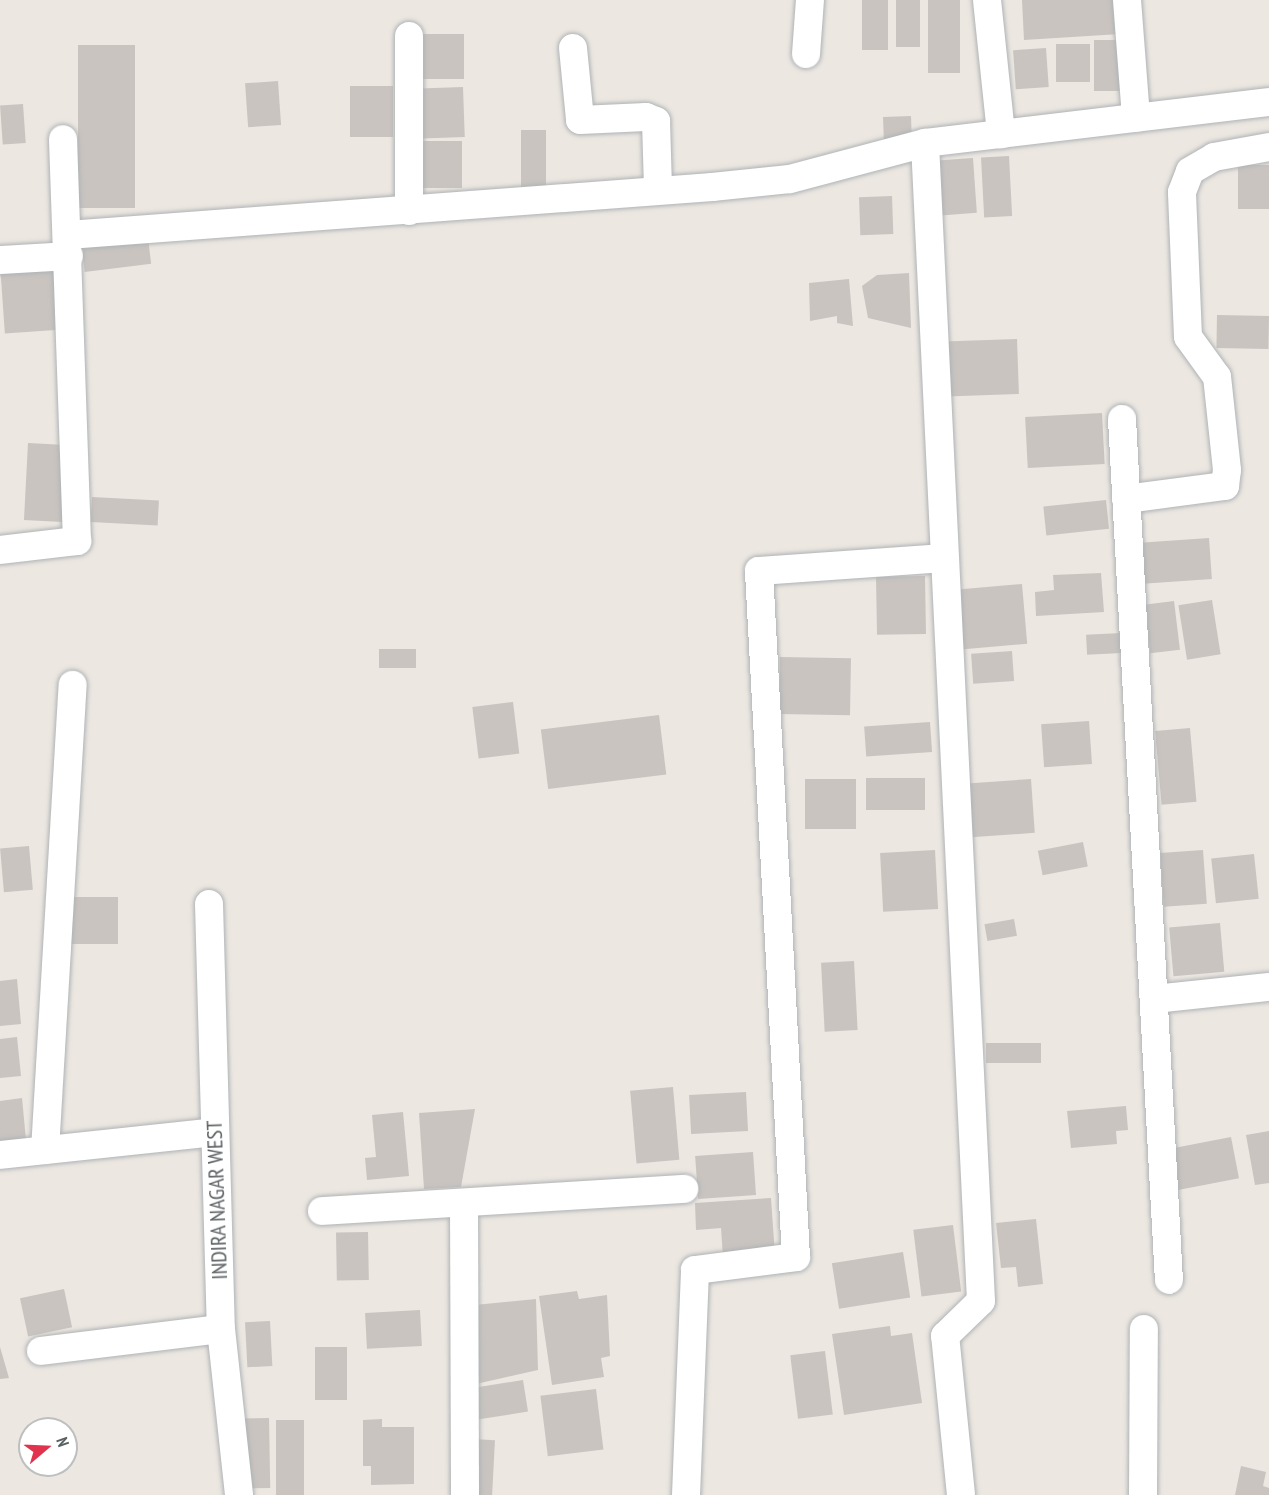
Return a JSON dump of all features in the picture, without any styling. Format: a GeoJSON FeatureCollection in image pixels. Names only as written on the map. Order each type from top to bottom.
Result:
{"type":"FeatureCollection","features":[{"type":"Feature","properties":{"kind":"street"},"geometry":{"type":"LineString","coordinates":[[806,54],[810,0]]}},
{"type":"Feature","properties":{"kind":"street"},"geometry":{"type":"LineString","coordinates":[[987,0],[1001,134]]}},
{"type":"Feature","properties":{"kind":"street"},"geometry":{"type":"LineString","coordinates":[[1127,0],[1136,118]]}},
{"type":"Feature","properties":{"kind":"street"},"geometry":{"type":"LineString","coordinates":[[409,36],[409,211]]}},
{"type":"Feature","properties":{"kind":"street"},"geometry":{"type":"LineString","coordinates":[[573,48],[580,120],[656,120],[658,190]]}},
{"type":"Feature","properties":{"kind":"street"},"geometry":{"type":"LineString","coordinates":[[0,260],[68,245],[409,211],[790,179],[925,143],[1269,102]]}},
{"type":"Feature","properties":{"kind":"street"},"geometry":{"type":"LineString","coordinates":[[0,550],[77,541],[63,139]]}},
{"type":"Feature","properties":{"kind":"street"},"geometry":{"type":"LineString","coordinates":[[925,143],[981,1300],[945,1336],[961,1495]]}},
{"type":"Feature","properties":{"kind":"street"},"geometry":{"type":"LineString","coordinates":[[1126,499],[1225,486],[1227,470],[1217,377],[1188,337],[1182,192],[1190,171],[1214,156],[1269,147]]}},
{"type":"Feature","properties":{"kind":"street"},"geometry":{"type":"LineString","coordinates":[[1122,419],[1169,1280]]}},
{"type":"Feature","properties":{"kind":"street"},"geometry":{"type":"LineString","coordinates":[[686,1495],[695,1270],[796,1257],[759,571],[945,558]]}},
{"type":"Feature","properties":{"kind":"street"},"geometry":{"type":"LineString","coordinates":[[45,1150],[73,685]]}},
{"type":"Feature","properties":{"kind":"street","name":"INDIRA NAGAR WEST"},"geometry":{"type":"LineString","coordinates":[[209,904],[221,1329],[239,1495]]}},
{"type":"Feature","properties":{"kind":"street"},"geometry":{"type":"LineString","coordinates":[[1154,999],[1269,987]]}},
{"type":"Feature","properties":{"kind":"street"},"geometry":{"type":"LineString","coordinates":[[0,1155],[215,1132]]}},
{"type":"Feature","properties":{"kind":"street"},"geometry":{"type":"LineString","coordinates":[[322,1211],[684,1189]]}},
{"type":"Feature","properties":{"kind":"street"},"geometry":{"type":"LineString","coordinates":[[464,1203],[465,1495]]}},
{"type":"Feature","properties":{"kind":"street"},"geometry":{"type":"LineString","coordinates":[[41,1351],[221,1329]]}},
{"type":"Feature","properties":{"kind":"street"},"geometry":{"type":"LineString","coordinates":[[1143,1495],[1144,1329]]}},
{"type":"Feature","properties":{"kind":"building"},"geometry":{"type":"Polygon","coordinates":[[[862,0],[888,0],[888,50],[862,50],[862,0]]]}},
{"type":"Feature","properties":{"kind":"building"},"geometry":{"type":"Polygon","coordinates":[[[896,0],[920,0],[920,47],[896,47],[896,0]]]}},
{"type":"Feature","properties":{"kind":"building"},"geometry":{"type":"Polygon","coordinates":[[[928,0],[960,0],[960,73],[928,73],[928,0]]]}},
{"type":"Feature","properties":{"kind":"building"},"geometry":{"type":"Polygon","coordinates":[[[1022,0],[1118,0],[1120,34],[1024,40],[1022,0]]]}},
{"type":"Feature","properties":{"kind":"building"},"geometry":{"type":"Polygon","coordinates":[[[422,34],[464,34],[464,79],[422,79],[422,34]]]}},
{"type":"Feature","properties":{"kind":"building"},"geometry":{"type":"Polygon","coordinates":[[[1094,40],[1127,40],[1127,91],[1094,91],[1094,40]]]}},
{"type":"Feature","properties":{"kind":"building"},"geometry":{"type":"Polygon","coordinates":[[[1056,44],[1090,44],[1090,82],[1056,82],[1056,44]]]}},
{"type":"Feature","properties":{"kind":"building"},"geometry":{"type":"Polygon","coordinates":[[[78,45],[135,45],[135,208],[78,208],[78,45]]]}},
{"type":"Feature","properties":{"kind":"building"},"geometry":{"type":"Polygon","coordinates":[[[1046,48],[1049,87],[1016,89],[1013,50],[1046,48]]]}},
{"type":"Feature","properties":{"kind":"building"},"geometry":{"type":"Polygon","coordinates":[[[278,81],[281,125],[248,127],[245,83],[278,81]]]}},
{"type":"Feature","properties":{"kind":"building"},"geometry":{"type":"Polygon","coordinates":[[[350,86],[393,86],[393,137],[350,137],[350,86]]]}},
{"type":"Feature","properties":{"kind":"building"},"geometry":{"type":"Polygon","coordinates":[[[463,87],[465,137],[422,138],[420,89],[463,87]]]}},
{"type":"Feature","properties":{"kind":"building"},"geometry":{"type":"Polygon","coordinates":[[[23,104],[26,143],[3,145],[0,106],[23,104]]]}},
{"type":"Feature","properties":{"kind":"building"},"geometry":{"type":"Polygon","coordinates":[[[911,116],[912,143],[884,144],[883,117],[911,116]]]}},
{"type":"Feature","properties":{"kind":"building"},"geometry":{"type":"Polygon","coordinates":[[[521,130],[546,130],[546,194],[521,194],[521,130]]]}},
{"type":"Feature","properties":{"kind":"building"},"geometry":{"type":"Polygon","coordinates":[[[418,141],[462,141],[462,188],[418,188],[418,141]]]}},
{"type":"Feature","properties":{"kind":"building"},"geometry":{"type":"Polygon","coordinates":[[[1009,156],[1012,216],[984,217],[981,157],[1009,156]]]}},
{"type":"Feature","properties":{"kind":"building"},"geometry":{"type":"Polygon","coordinates":[[[973,158],[977,213],[941,215],[937,161],[973,158]]]}},
{"type":"Feature","properties":{"kind":"building"},"geometry":{"type":"Polygon","coordinates":[[[1238,165],[1269,165],[1269,209],[1238,209],[1238,165]]]}},
{"type":"Feature","properties":{"kind":"building"},"geometry":{"type":"Polygon","coordinates":[[[892,196],[893,234],[860,235],[859,197],[892,196]]]}},
{"type":"Feature","properties":{"kind":"building"},"geometry":{"type":"Polygon","coordinates":[[[148,238],[151,264],[85,272],[81,246],[148,238]]]}},
{"type":"Feature","properties":{"kind":"building"},"geometry":{"type":"Polygon","coordinates":[[[54,262],[59,330],[5,334],[0,266],[54,262]]]}},
{"type":"Feature","properties":{"kind":"building"},"geometry":{"type":"Polygon","coordinates":[[[909,273],[911,328],[868,318],[862,286],[877,275],[909,273]]]}},
{"type":"Feature","properties":{"kind":"building"},"geometry":{"type":"Polygon","coordinates":[[[849,279],[853,326],[837,323],[837,316],[810,321],[809,283],[849,279]]]}},
{"type":"Feature","properties":{"kind":"building"},"geometry":{"type":"Polygon","coordinates":[[[1217,315],[1269,316],[1268,349],[1216,348],[1217,315]]]}},
{"type":"Feature","properties":{"kind":"building"},"geometry":{"type":"Polygon","coordinates":[[[1017,339],[1019,394],[946,397],[944,342],[1017,339]]]}},
{"type":"Feature","properties":{"kind":"building"},"geometry":{"type":"Polygon","coordinates":[[[1102,413],[1105,464],[1028,468],[1025,417],[1102,413]]]}},
{"type":"Feature","properties":{"kind":"building"},"geometry":{"type":"Polygon","coordinates":[[[28,443],[66,445],[62,522],[24,520],[28,443]]]}},
{"type":"Feature","properties":{"kind":"building"},"geometry":{"type":"Polygon","coordinates":[[[92,497],[159,501],[158,525],[91,522],[92,497]]]}},
{"type":"Feature","properties":{"kind":"building"},"geometry":{"type":"Polygon","coordinates":[[[1106,500],[1109,529],[1046,535],[1043,507],[1106,500]]]}},
{"type":"Feature","properties":{"kind":"building"},"geometry":{"type":"Polygon","coordinates":[[[1209,538],[1212,579],[1143,584],[1140,543],[1209,538]]]}},
{"type":"Feature","properties":{"kind":"building"},"geometry":{"type":"Polygon","coordinates":[[[1101,573],[1104,612],[1036,616],[1035,592],[1054,590],[1053,575],[1101,573]]]}},
{"type":"Feature","properties":{"kind":"building"},"geometry":{"type":"Polygon","coordinates":[[[925,576],[926,634],[877,635],[876,577],[925,576]]]}},
{"type":"Feature","properties":{"kind":"building"},"geometry":{"type":"Polygon","coordinates":[[[1022,584],[1027,644],[963,649],[958,590],[1022,584]]]}},
{"type":"Feature","properties":{"kind":"building"},"geometry":{"type":"Polygon","coordinates":[[[1212,600],[1221,654],[1187,660],[1178,605],[1212,600]]]}},
{"type":"Feature","properties":{"kind":"building"},"geometry":{"type":"Polygon","coordinates":[[[1174,601],[1180,650],[1150,653],[1144,605],[1174,601]]]}},
{"type":"Feature","properties":{"kind":"building"},"geometry":{"type":"Polygon","coordinates":[[[1121,633],[1122,653],[1087,655],[1086,635],[1121,633]]]}},
{"type":"Feature","properties":{"kind":"building"},"geometry":{"type":"Polygon","coordinates":[[[379,649],[416,649],[416,668],[379,668],[379,649]]]}},
{"type":"Feature","properties":{"kind":"building"},"geometry":{"type":"Polygon","coordinates":[[[1012,651],[1014,681],[973,684],[971,654],[1012,651]]]}},
{"type":"Feature","properties":{"kind":"building"},"geometry":{"type":"Polygon","coordinates":[[[780,657],[851,658],[850,715],[779,714],[780,657]]]}},
{"type":"Feature","properties":{"kind":"building"},"geometry":{"type":"Polygon","coordinates":[[[513,702],[519,754],[479,759],[472,707],[513,702]]]}},
{"type":"Feature","properties":{"kind":"building"},"geometry":{"type":"Polygon","coordinates":[[[659,715],[666,775],[548,789],[541,730],[659,715]]]}},
{"type":"Feature","properties":{"kind":"building"},"geometry":{"type":"Polygon","coordinates":[[[1089,721],[1092,764],[1044,767],[1041,724],[1089,721]]]}},
{"type":"Feature","properties":{"kind":"building"},"geometry":{"type":"Polygon","coordinates":[[[930,722],[932,752],[866,757],[864,727],[930,722]]]}},
{"type":"Feature","properties":{"kind":"building"},"geometry":{"type":"Polygon","coordinates":[[[1190,728],[1196,802],[1162,805],[1155,731],[1190,728]]]}},
{"type":"Feature","properties":{"kind":"building"},"geometry":{"type":"Polygon","coordinates":[[[866,778],[925,778],[925,810],[866,810],[866,778]]]}},
{"type":"Feature","properties":{"kind":"building"},"geometry":{"type":"Polygon","coordinates":[[[805,779],[856,779],[856,829],[805,829],[805,779]]]}},
{"type":"Feature","properties":{"kind":"building"},"geometry":{"type":"Polygon","coordinates":[[[1031,779],[1035,833],[971,837],[967,783],[1031,779]]]}},
{"type":"Feature","properties":{"kind":"building"},"geometry":{"type":"Polygon","coordinates":[[[1083,842],[1088,867],[1043,875],[1038,851],[1083,842]]]}},
{"type":"Feature","properties":{"kind":"building"},"geometry":{"type":"Polygon","coordinates":[[[29,846],[33,890],[4,892],[0,849],[29,846]]]}},
{"type":"Feature","properties":{"kind":"building"},"geometry":{"type":"Polygon","coordinates":[[[935,850],[938,909],[883,912],[880,853],[935,850]]]}},
{"type":"Feature","properties":{"kind":"building"},"geometry":{"type":"Polygon","coordinates":[[[1203,850],[1207,904],[1164,907],[1160,853],[1203,850]]]}},
{"type":"Feature","properties":{"kind":"building"},"geometry":{"type":"Polygon","coordinates":[[[1254,854],[1259,899],[1216,903],[1211,858],[1254,854]]]}},
{"type":"Feature","properties":{"kind":"building"},"geometry":{"type":"Polygon","coordinates":[[[66,897],[118,897],[118,944],[66,944],[66,897]]]}},
{"type":"Feature","properties":{"kind":"building"},"geometry":{"type":"Polygon","coordinates":[[[1014,919],[1017,936],[987,941],[984,924],[1014,919]]]}},
{"type":"Feature","properties":{"kind":"building"},"geometry":{"type":"Polygon","coordinates":[[[1220,923],[1224,972],[1173,976],[1169,927],[1220,923]]]}},
{"type":"Feature","properties":{"kind":"building"},"geometry":{"type":"Polygon","coordinates":[[[854,961],[858,1030],[825,1032],[821,963],[854,961]]]}},
{"type":"Feature","properties":{"kind":"building"},"geometry":{"type":"Polygon","coordinates":[[[17,979],[21,1024],[0,1026],[0,981],[17,979]]]}},
{"type":"Feature","properties":{"kind":"building"},"geometry":{"type":"Polygon","coordinates":[[[17,1037],[21,1076],[0,1078],[0,1039],[17,1037]]]}},
{"type":"Feature","properties":{"kind":"building"},"geometry":{"type":"Polygon","coordinates":[[[986,1043],[1041,1043],[1041,1063],[986,1063],[986,1043]]]}},
{"type":"Feature","properties":{"kind":"building"},"geometry":{"type":"Polygon","coordinates":[[[673,1087],[679,1160],[637,1163],[630,1091],[673,1087]]]}},
{"type":"Feature","properties":{"kind":"building"},"geometry":{"type":"Polygon","coordinates":[[[746,1092],[748,1131],[691,1134],[689,1095],[746,1092]]]}},
{"type":"Feature","properties":{"kind":"building"},"geometry":{"type":"Polygon","coordinates":[[[22,1098],[26,1140],[0,1143],[0,1101],[22,1098]]]}},
{"type":"Feature","properties":{"kind":"building"},"geometry":{"type":"Polygon","coordinates":[[[1126,1106],[1128,1130],[1116,1131],[1117,1144],[1071,1148],[1067,1111],[1126,1106]]]}},
{"type":"Feature","properties":{"kind":"building"},"geometry":{"type":"Polygon","coordinates":[[[475,1109],[461,1187],[424,1189],[419,1113],[475,1109]]]}},
{"type":"Feature","properties":{"kind":"building"},"geometry":{"type":"Polygon","coordinates":[[[403,1112],[409,1176],[367,1180],[365,1158],[376,1157],[372,1115],[403,1112]]]}},
{"type":"Feature","properties":{"kind":"building"},"geometry":{"type":"Polygon","coordinates":[[[1269,1131],[1269,1183],[1255,1185],[1246,1135],[1269,1131]]]}},
{"type":"Feature","properties":{"kind":"building"},"geometry":{"type":"Polygon","coordinates":[[[1231,1137],[1239,1178],[1178,1190],[1170,1149],[1231,1137]]]}},
{"type":"Feature","properties":{"kind":"building"},"geometry":{"type":"Polygon","coordinates":[[[753,1152],[756,1195],[698,1199],[695,1156],[753,1152]]]}},
{"type":"Feature","properties":{"kind":"building"},"geometry":{"type":"Polygon","coordinates":[[[771,1198],[775,1255],[723,1258],[721,1228],[696,1230],[695,1203],[771,1198]]]}},
{"type":"Feature","properties":{"kind":"building"},"geometry":{"type":"Polygon","coordinates":[[[1036,1219],[1043,1284],[1018,1287],[1016,1267],[1001,1268],[996,1223],[1036,1219]]]}},
{"type":"Feature","properties":{"kind":"building"},"geometry":{"type":"Polygon","coordinates":[[[953,1225],[961,1292],[921,1296],[913,1230],[953,1225]]]}},
{"type":"Feature","properties":{"kind":"building"},"geometry":{"type":"Polygon","coordinates":[[[368,1232],[369,1280],[337,1281],[336,1233],[368,1232]]]}},
{"type":"Feature","properties":{"kind":"building"},"geometry":{"type":"Polygon","coordinates":[[[903,1252],[910,1297],[839,1309],[832,1263],[903,1252]]]}},
{"type":"Feature","properties":{"kind":"building"},"geometry":{"type":"Polygon","coordinates":[[[64,1289],[72,1327],[28,1337],[20,1298],[64,1289]]]}},
{"type":"Feature","properties":{"kind":"building"},"geometry":{"type":"Polygon","coordinates":[[[577,1291],[579,1299],[607,1295],[610,1356],[601,1358],[604,1377],[552,1385],[539,1296],[577,1291]]]}},
{"type":"Feature","properties":{"kind":"building"},"geometry":{"type":"Polygon","coordinates":[[[536,1299],[538,1370],[476,1384],[475,1305],[536,1299]]]}},
{"type":"Feature","properties":{"kind":"building"},"geometry":{"type":"Polygon","coordinates":[[[420,1310],[422,1346],[367,1349],[365,1313],[420,1310]]]}},
{"type":"Feature","properties":{"kind":"building"},"geometry":{"type":"Polygon","coordinates":[[[270,1321],[272,1366],[247,1367],[245,1322],[270,1321]]]}},
{"type":"Feature","properties":{"kind":"building"},"geometry":{"type":"Polygon","coordinates":[[[890,1326],[891,1336],[912,1333],[922,1403],[844,1415],[832,1334],[890,1326]]]}},
{"type":"Feature","properties":{"kind":"building"},"geometry":{"type":"Polygon","coordinates":[[[0,1347],[9,1378],[0,1379],[0,1347]]]}},
{"type":"Feature","properties":{"kind":"building"},"geometry":{"type":"Polygon","coordinates":[[[315,1347],[347,1347],[347,1400],[315,1400],[315,1347]]]}},
{"type":"Feature","properties":{"kind":"building"},"geometry":{"type":"Polygon","coordinates":[[[825,1351],[833,1415],[798,1419],[790,1355],[825,1351]]]}},
{"type":"Feature","properties":{"kind":"building"},"geometry":{"type":"Polygon","coordinates":[[[523,1380],[528,1412],[478,1420],[473,1388],[523,1380]]]}},
{"type":"Feature","properties":{"kind":"building"},"geometry":{"type":"Polygon","coordinates":[[[596,1389],[603,1450],[548,1456],[540,1396],[596,1389]]]}},
{"type":"Feature","properties":{"kind":"building"},"geometry":{"type":"Polygon","coordinates":[[[243,1418],[269,1418],[270,1488],[244,1488],[243,1418]]]}},
{"type":"Feature","properties":{"kind":"building"},"geometry":{"type":"Polygon","coordinates":[[[382,1419],[382,1427],[414,1427],[414,1484],[371,1485],[371,1466],[363,1466],[363,1420],[382,1419]]]}},
{"type":"Feature","properties":{"kind":"building"},"geometry":{"type":"Polygon","coordinates":[[[276,1420],[304,1420],[304,1495],[276,1495],[276,1420]]]}},
{"type":"Feature","properties":{"kind":"building"},"geometry":{"type":"Polygon","coordinates":[[[473,1439],[495,1440],[492,1495],[470,1495],[473,1439]]]}},
{"type":"Feature","properties":{"kind":"building"},"geometry":{"type":"Polygon","coordinates":[[[1241,1466],[1266,1472],[1263,1486],[1269,1488],[1269,1495],[1235,1495],[1241,1466]]]}}]}
